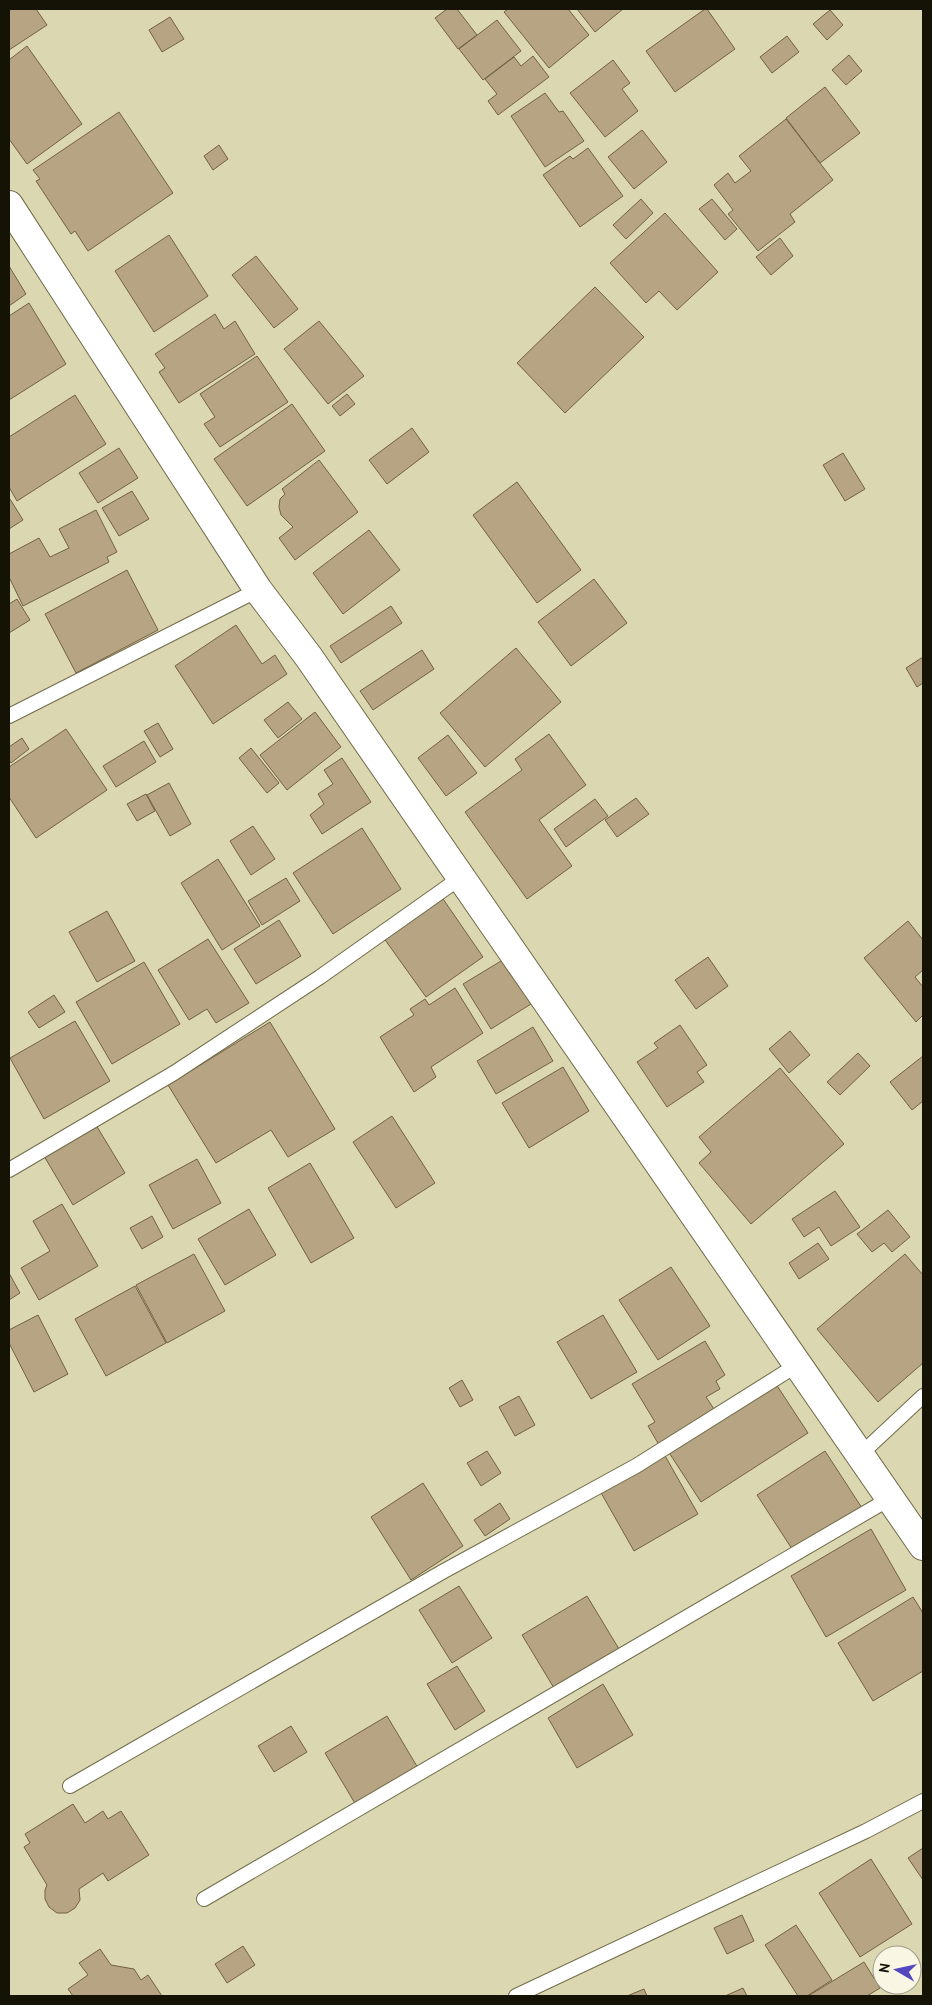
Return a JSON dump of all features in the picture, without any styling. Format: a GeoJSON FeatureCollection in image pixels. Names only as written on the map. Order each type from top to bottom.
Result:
{"type":"FeatureCollection","features":[{"type":"Feature","properties":{"kind":"street"},"geometry":{"type":"LineString","coordinates":[[9,205],[258,590],[308,656],[923,1546]]}},
{"type":"Feature","properties":{"kind":"lane"},"geometry":{"type":"LineString","coordinates":[[9,716],[258,590]]}},
{"type":"Feature","properties":{"kind":"lane"},"geometry":{"type":"LineString","coordinates":[[9,1170],[174,1073],[320,977],[460,878]]}},
{"type":"Feature","properties":{"kind":"lane"},"geometry":{"type":"LineString","coordinates":[[70,1786],[444,1571],[636,1466],[797,1365]]}},
{"type":"Feature","properties":{"kind":"lane"},"geometry":{"type":"LineString","coordinates":[[861,1454],[923,1396]]}},
{"type":"Feature","properties":{"kind":"lane"},"geometry":{"type":"LineString","coordinates":[[204,1898],[889,1499]]}},
{"type":"Feature","properties":{"kind":"lane"},"geometry":{"type":"LineString","coordinates":[[516,1996],[866,1831],[923,1801]]}},
{"type":"Feature","properties":{"kind":"building"},"geometry":{"type":"Polygon","coordinates":[[[9,9],[36,9],[47,25],[9,50],[9,9]]]}},
{"type":"Feature","properties":{"kind":"building"},"geometry":{"type":"Polygon","coordinates":[[[447,9],[457,9],[477,35],[458,49],[435,18],[447,9]]]}},
{"type":"Feature","properties":{"kind":"building"},"geometry":{"type":"Polygon","coordinates":[[[508,9],[568,9],[589,35],[549,68],[504,12],[508,9]]]}},
{"type":"Feature","properties":{"kind":"building"},"geometry":{"type":"Polygon","coordinates":[[[577,9],[623,9],[595,32],[577,9]]]}},
{"type":"Feature","properties":{"kind":"building"},"geometry":{"type":"Polygon","coordinates":[[[707,9],[735,49],[675,92],[646,51],[707,9]]]}},
{"type":"Feature","properties":{"kind":"building"},"geometry":{"type":"Polygon","coordinates":[[[830,10],[843,25],[827,40],[813,24],[830,10]]]}},
{"type":"Feature","properties":{"kind":"building"},"geometry":{"type":"Polygon","coordinates":[[[170,17],[184,39],[162,52],[149,30],[170,17]]]}},
{"type":"Feature","properties":{"kind":"building"},"geometry":{"type":"Polygon","coordinates":[[[497,20],[521,51],[483,80],[459,49],[497,20]]]}},
{"type":"Feature","properties":{"kind":"building"},"geometry":{"type":"Polygon","coordinates":[[[787,36],[799,52],[772,73],[760,57],[787,36]]]}},
{"type":"Feature","properties":{"kind":"building"},"geometry":{"type":"Polygon","coordinates":[[[27,46],[82,124],[27,164],[9,139],[9,60],[27,46]]]}},
{"type":"Feature","properties":{"kind":"building"},"geometry":{"type":"Polygon","coordinates":[[[849,55],[862,71],[846,85],[832,70],[849,55]]]}},
{"type":"Feature","properties":{"kind":"building"},"geometry":{"type":"Polygon","coordinates":[[[533,56],[549,77],[498,115],[488,101],[497,94],[485,79],[514,57],[521,66],[533,56]]]}},
{"type":"Feature","properties":{"kind":"building"},"geometry":{"type":"Polygon","coordinates":[[[613,60],[630,83],[622,89],[638,111],[605,137],[570,93],[613,60]]]}},
{"type":"Feature","properties":{"kind":"building"},"geometry":{"type":"Polygon","coordinates":[[[825,87],[860,133],[820,163],[786,118],[825,87]]]}},
{"type":"Feature","properties":{"kind":"building"},"geometry":{"type":"Polygon","coordinates":[[[545,93],[559,112],[563,111],[584,141],[545,167],[511,116],[545,93]]]}},
{"type":"Feature","properties":{"kind":"building"},"geometry":{"type":"Polygon","coordinates":[[[119,112],[173,193],[88,251],[75,231],[71,234],[36,181],[40,179],[33,170],[119,112]]]}},
{"type":"Feature","properties":{"kind":"building"},"geometry":{"type":"Polygon","coordinates":[[[786,119],[833,180],[790,214],[795,222],[758,251],[728,214],[733,210],[714,185],[728,173],[735,183],[751,171],[739,156],[786,119]]]}},
{"type":"Feature","properties":{"kind":"building"},"geometry":{"type":"Polygon","coordinates":[[[642,130],[667,162],[634,189],[608,157],[642,130]]]}},
{"type":"Feature","properties":{"kind":"building"},"geometry":{"type":"Polygon","coordinates":[[[219,145],[228,159],[213,170],[204,156],[219,145]]]}},
{"type":"Feature","properties":{"kind":"building"},"geometry":{"type":"Polygon","coordinates":[[[588,148],[623,196],[580,227],[543,175],[570,156],[573,159],[588,148]]]}},
{"type":"Feature","properties":{"kind":"building"},"geometry":{"type":"Polygon","coordinates":[[[641,199],[653,213],[626,239],[613,225],[641,199]]]}},
{"type":"Feature","properties":{"kind":"building"},"geometry":{"type":"Polygon","coordinates":[[[712,199],[737,229],[725,240],[699,209],[712,199]]]}},
{"type":"Feature","properties":{"kind":"building"},"geometry":{"type":"Polygon","coordinates":[[[665,213],[718,272],[677,310],[659,291],[646,303],[610,263],[665,213]]]}},
{"type":"Feature","properties":{"kind":"building"},"geometry":{"type":"Polygon","coordinates":[[[169,235],[208,296],[154,332],[115,271],[169,235]]]}},
{"type":"Feature","properties":{"kind":"building"},"geometry":{"type":"Polygon","coordinates":[[[780,238],[793,256],[771,275],[756,257],[780,238]]]}},
{"type":"Feature","properties":{"kind":"building"},"geometry":{"type":"Polygon","coordinates":[[[256,256],[298,309],[274,328],[232,275],[256,256]]]}},
{"type":"Feature","properties":{"kind":"building"},"geometry":{"type":"Polygon","coordinates":[[[9,266],[26,294],[9,306],[9,266]]]}},
{"type":"Feature","properties":{"kind":"building"},"geometry":{"type":"Polygon","coordinates":[[[595,287],[644,337],[565,413],[517,363],[595,287]]]}},
{"type":"Feature","properties":{"kind":"building"},"geometry":{"type":"Polygon","coordinates":[[[29,303],[66,364],[9,400],[9,316],[29,303]]]}},
{"type":"Feature","properties":{"kind":"building"},"geometry":{"type":"Polygon","coordinates":[[[215,314],[224,329],[235,321],[255,354],[179,403],[159,372],[165,368],[155,354],[215,314]]]}},
{"type":"Feature","properties":{"kind":"building"},"geometry":{"type":"Polygon","coordinates":[[[319,321],[364,376],[328,404],[284,349],[319,321]]]}},
{"type":"Feature","properties":{"kind":"building"},"geometry":{"type":"Polygon","coordinates":[[[257,356],[288,402],[220,447],[204,424],[215,417],[200,394],[257,356]]]}},
{"type":"Feature","properties":{"kind":"building"},"geometry":{"type":"Polygon","coordinates":[[[347,394],[355,404],[340,416],[332,406],[347,394]]]}},
{"type":"Feature","properties":{"kind":"building"},"geometry":{"type":"Polygon","coordinates":[[[75,395],[106,444],[17,501],[9,487],[9,437],[75,395]]]}},
{"type":"Feature","properties":{"kind":"building"},"geometry":{"type":"Polygon","coordinates":[[[292,404],[325,451],[247,506],[214,459],[292,404]]]}},
{"type":"Feature","properties":{"kind":"building"},"geometry":{"type":"Polygon","coordinates":[[[412,428],[429,452],[387,484],[369,460],[412,428]]]}},
{"type":"Feature","properties":{"kind":"building"},"geometry":{"type":"Polygon","coordinates":[[[119,448],[138,478],[98,503],[79,473],[119,448]]]}},
{"type":"Feature","properties":{"kind":"building"},"geometry":{"type":"Polygon","coordinates":[[[843,453],[865,489],[845,501],[823,465],[843,453]]]}},
{"type":"Feature","properties":{"kind":"building"},"geometry":{"type":"Polygon","coordinates":[[[319,460],[358,512],[295,560],[279,538],[293,527],[281,515],[280,499],[285,494],[282,489],[319,460]]]}},
{"type":"Feature","properties":{"kind":"building"},"geometry":{"type":"Polygon","coordinates":[[[517,482],[581,570],[537,603],[473,515],[517,482]]]}},
{"type":"Feature","properties":{"kind":"building"},"geometry":{"type":"Polygon","coordinates":[[[132,491],[149,519],[119,536],[102,508],[132,491]]]}},
{"type":"Feature","properties":{"kind":"building"},"geometry":{"type":"Polygon","coordinates":[[[9,500],[23,520],[9,529],[9,500]]]}},
{"type":"Feature","properties":{"kind":"building"},"geometry":{"type":"Polygon","coordinates":[[[96,510],[117,552],[107,557],[109,562],[23,606],[9,577],[9,554],[39,538],[50,557],[69,548],[59,529],[96,510]]]}},
{"type":"Feature","properties":{"kind":"building"},"geometry":{"type":"Polygon","coordinates":[[[369,530],[400,570],[343,614],[313,573],[369,530]]]}},
{"type":"Feature","properties":{"kind":"building"},"geometry":{"type":"Polygon","coordinates":[[[127,570],[158,630],[76,673],[45,614],[127,570]]]}},
{"type":"Feature","properties":{"kind":"building"},"geometry":{"type":"Polygon","coordinates":[[[594,579],[627,623],[571,666],[538,622],[594,579]]]}},
{"type":"Feature","properties":{"kind":"building"},"geometry":{"type":"Polygon","coordinates":[[[17,599],[30,620],[9,633],[9,604],[17,599]]]}},
{"type":"Feature","properties":{"kind":"building"},"geometry":{"type":"Polygon","coordinates":[[[391,606],[402,623],[341,663],[330,646],[391,606]]]}},
{"type":"Feature","properties":{"kind":"building"},"geometry":{"type":"Polygon","coordinates":[[[236,625],[262,664],[275,655],[287,674],[213,724],[175,666],[236,625]]]}},
{"type":"Feature","properties":{"kind":"building"},"geometry":{"type":"Polygon","coordinates":[[[516,648],[561,702],[485,767],[440,713],[516,648]]]}},
{"type":"Feature","properties":{"kind":"building"},"geometry":{"type":"Polygon","coordinates":[[[422,650],[434,669],[373,710],[360,691],[422,650]]]}},
{"type":"Feature","properties":{"kind":"building"},"geometry":{"type":"Polygon","coordinates":[[[923,657],[923,683],[917,687],[906,668],[923,657]]]}},
{"type":"Feature","properties":{"kind":"building"},"geometry":{"type":"Polygon","coordinates":[[[288,702],[302,719],[278,738],[264,720],[288,702]]]}},
{"type":"Feature","properties":{"kind":"building"},"geometry":{"type":"Polygon","coordinates":[[[315,712],[341,747],[287,790],[260,755],[315,712]]]}},
{"type":"Feature","properties":{"kind":"building"},"geometry":{"type":"Polygon","coordinates":[[[158,723],[173,749],[160,757],[144,731],[158,723]]]}},
{"type":"Feature","properties":{"kind":"building"},"geometry":{"type":"Polygon","coordinates":[[[66,729],[107,790],[36,838],[9,797],[9,767],[66,729]]]}},
{"type":"Feature","properties":{"kind":"building"},"geometry":{"type":"Polygon","coordinates":[[[549,734],[586,785],[539,820],[572,866],[527,899],[465,812],[522,770],[515,759],[549,734]]]}},
{"type":"Feature","properties":{"kind":"building"},"geometry":{"type":"Polygon","coordinates":[[[448,735],[477,773],[446,796],[418,758],[448,735]]]}},
{"type":"Feature","properties":{"kind":"building"},"geometry":{"type":"Polygon","coordinates":[[[22,738],[29,749],[11,763],[9,760],[9,747],[22,738]]]}},
{"type":"Feature","properties":{"kind":"building"},"geometry":{"type":"Polygon","coordinates":[[[144,741],[156,762],[116,787],[103,766],[144,741]]]}},
{"type":"Feature","properties":{"kind":"building"},"geometry":{"type":"Polygon","coordinates":[[[251,748],[279,783],[267,793],[239,758],[251,748]]]}},
{"type":"Feature","properties":{"kind":"building"},"geometry":{"type":"Polygon","coordinates":[[[342,758],[371,802],[322,834],[310,815],[324,804],[318,794],[333,784],[324,770],[342,758]]]}},
{"type":"Feature","properties":{"kind":"building"},"geometry":{"type":"Polygon","coordinates":[[[169,783],[191,824],[170,836],[147,795],[169,783]]]}},
{"type":"Feature","properties":{"kind":"building"},"geometry":{"type":"Polygon","coordinates":[[[146,794],[155,811],[137,821],[127,804],[146,794]]]}},
{"type":"Feature","properties":{"kind":"building"},"geometry":{"type":"Polygon","coordinates":[[[636,798],[649,814],[617,837],[605,820],[636,798]]]}},
{"type":"Feature","properties":{"kind":"building"},"geometry":{"type":"Polygon","coordinates":[[[595,799],[608,816],[566,847],[554,829],[595,799]]]}},
{"type":"Feature","properties":{"kind":"building"},"geometry":{"type":"Polygon","coordinates":[[[253,826],[275,859],[251,875],[230,841],[253,826]]]}},
{"type":"Feature","properties":{"kind":"building"},"geometry":{"type":"Polygon","coordinates":[[[362,828],[401,889],[333,934],[293,873],[362,828]]]}},
{"type":"Feature","properties":{"kind":"building"},"geometry":{"type":"Polygon","coordinates":[[[218,859],[260,926],[222,950],[181,883],[218,859]]]}},
{"type":"Feature","properties":{"kind":"building"},"geometry":{"type":"Polygon","coordinates":[[[286,878],[300,901],[262,925],[248,901],[286,878]]]}},
{"type":"Feature","properties":{"kind":"building"},"geometry":{"type":"Polygon","coordinates":[[[441,896],[483,957],[426,997],[383,937],[441,896]]]}},
{"type":"Feature","properties":{"kind":"building"},"geometry":{"type":"Polygon","coordinates":[[[107,911],[135,961],[97,982],[69,932],[107,911]]]}},
{"type":"Feature","properties":{"kind":"building"},"geometry":{"type":"Polygon","coordinates":[[[279,920],[301,956],[256,984],[234,949],[279,920]]]}},
{"type":"Feature","properties":{"kind":"building"},"geometry":{"type":"Polygon","coordinates":[[[908,921],[923,940],[923,970],[915,977],[923,987],[923,1015],[916,1022],[864,958],[908,921]]]}},
{"type":"Feature","properties":{"kind":"building"},"geometry":{"type":"Polygon","coordinates":[[[208,939],[249,1003],[216,1023],[207,1009],[189,1020],[158,970],[208,939]]]}},
{"type":"Feature","properties":{"kind":"building"},"geometry":{"type":"Polygon","coordinates":[[[511,955],[539,999],[491,1029],[463,984],[511,955]]]}},
{"type":"Feature","properties":{"kind":"building"},"geometry":{"type":"Polygon","coordinates":[[[708,957],[728,986],[696,1009],[675,980],[708,957]]]}},
{"type":"Feature","properties":{"kind":"building"},"geometry":{"type":"Polygon","coordinates":[[[144,962],[180,1024],[112,1064],[76,1002],[144,962]]]}},
{"type":"Feature","properties":{"kind":"building"},"geometry":{"type":"Polygon","coordinates":[[[455,988],[483,1033],[431,1067],[436,1077],[414,1092],[380,1037],[414,1015],[410,1009],[425,999],[429,1005],[455,988]]]}},
{"type":"Feature","properties":{"kind":"building"},"geometry":{"type":"Polygon","coordinates":[[[54,995],[65,1012],[39,1028],[28,1012],[54,995]]]}},
{"type":"Feature","properties":{"kind":"building"},"geometry":{"type":"Polygon","coordinates":[[[75,1021],[110,1081],[44,1119],[10,1058],[75,1021]]]}},
{"type":"Feature","properties":{"kind":"building"},"geometry":{"type":"Polygon","coordinates":[[[270,1022],[335,1129],[288,1157],[271,1130],[216,1163],[168,1085],[270,1022]]]}},
{"type":"Feature","properties":{"kind":"building"},"geometry":{"type":"Polygon","coordinates":[[[680,1025],[707,1065],[697,1072],[704,1082],[667,1107],[637,1062],[658,1048],[654,1043],[680,1025]]]}},
{"type":"Feature","properties":{"kind":"building"},"geometry":{"type":"Polygon","coordinates":[[[533,1027],[553,1061],[496,1094],[477,1061],[533,1027]]]}},
{"type":"Feature","properties":{"kind":"building"},"geometry":{"type":"Polygon","coordinates":[[[790,1031],[810,1055],[789,1073],[769,1049],[790,1031]]]}},
{"type":"Feature","properties":{"kind":"building"},"geometry":{"type":"Polygon","coordinates":[[[858,1053],[870,1066],[840,1095],[827,1082],[858,1053]]]}},
{"type":"Feature","properties":{"kind":"building"},"geometry":{"type":"Polygon","coordinates":[[[923,1056],[923,1101],[912,1110],[890,1082],[923,1056]]]}},
{"type":"Feature","properties":{"kind":"building"},"geometry":{"type":"Polygon","coordinates":[[[563,1067],[589,1111],[529,1148],[502,1103],[563,1067]]]}},
{"type":"Feature","properties":{"kind":"building"},"geometry":{"type":"Polygon","coordinates":[[[780,1068],[844,1144],[751,1224],[699,1163],[711,1152],[699,1137],[780,1068]]]}},
{"type":"Feature","properties":{"kind":"building"},"geometry":{"type":"Polygon","coordinates":[[[392,1116],[435,1183],[396,1208],[353,1142],[392,1116]]]}},
{"type":"Feature","properties":{"kind":"building"},"geometry":{"type":"Polygon","coordinates":[[[96,1125],[125,1173],[73,1205],[44,1156],[96,1125]]]}},
{"type":"Feature","properties":{"kind":"building"},"geometry":{"type":"Polygon","coordinates":[[[197,1159],[221,1203],[173,1229],[149,1185],[197,1159]]]}},
{"type":"Feature","properties":{"kind":"building"},"geometry":{"type":"Polygon","coordinates":[[[310,1163],[354,1238],[311,1263],[268,1188],[310,1163]]]}},
{"type":"Feature","properties":{"kind":"building"},"geometry":{"type":"Polygon","coordinates":[[[835,1191],[860,1227],[831,1246],[819,1227],[804,1237],[792,1219],[835,1191]]]}},
{"type":"Feature","properties":{"kind":"building"},"geometry":{"type":"Polygon","coordinates":[[[62,1204],[98,1266],[39,1300],[21,1268],[50,1251],[33,1221],[62,1204]]]}},
{"type":"Feature","properties":{"kind":"building"},"geometry":{"type":"Polygon","coordinates":[[[249,1209],[276,1255],[225,1285],[198,1239],[249,1209]]]}},
{"type":"Feature","properties":{"kind":"building"},"geometry":{"type":"Polygon","coordinates":[[[888,1210],[910,1237],[892,1252],[884,1243],[872,1252],[857,1234],[888,1210]]]}},
{"type":"Feature","properties":{"kind":"building"},"geometry":{"type":"Polygon","coordinates":[[[152,1216],[163,1237],[142,1249],[130,1228],[152,1216]]]}},
{"type":"Feature","properties":{"kind":"building"},"geometry":{"type":"Polygon","coordinates":[[[818,1243],[829,1259],[799,1279],[789,1263],[818,1243]]]}},
{"type":"Feature","properties":{"kind":"building"},"geometry":{"type":"Polygon","coordinates":[[[194,1254],[225,1311],[167,1343],[136,1285],[194,1254]]]}},
{"type":"Feature","properties":{"kind":"building"},"geometry":{"type":"Polygon","coordinates":[[[905,1254],[923,1275],[923,1363],[878,1402],[817,1329],[905,1254]]]}},
{"type":"Feature","properties":{"kind":"building"},"geometry":{"type":"Polygon","coordinates":[[[671,1267],[710,1326],[658,1360],[619,1300],[671,1267]]]}},
{"type":"Feature","properties":{"kind":"building"},"geometry":{"type":"Polygon","coordinates":[[[9,1273],[20,1293],[9,1300],[9,1273]]]}},
{"type":"Feature","properties":{"kind":"building"},"geometry":{"type":"Polygon","coordinates":[[[135,1286],[166,1343],[106,1376],[75,1319],[135,1286]]]}},
{"type":"Feature","properties":{"kind":"building"},"geometry":{"type":"Polygon","coordinates":[[[38,1315],[68,1374],[34,1392],[9,1343],[9,1330],[38,1315]]]}},
{"type":"Feature","properties":{"kind":"building"},"geometry":{"type":"Polygon","coordinates":[[[603,1315],[637,1372],[591,1399],[557,1342],[603,1315]]]}},
{"type":"Feature","properties":{"kind":"building"},"geometry":{"type":"Polygon","coordinates":[[[705,1341],[725,1375],[716,1381],[720,1389],[706,1397],[716,1412],[659,1445],[648,1426],[655,1422],[632,1384],[705,1341]]]}},
{"type":"Feature","properties":{"kind":"building"},"geometry":{"type":"Polygon","coordinates":[[[462,1380],[473,1400],[460,1407],[449,1388],[462,1380]]]}},
{"type":"Feature","properties":{"kind":"building"},"geometry":{"type":"Polygon","coordinates":[[[774,1381],[808,1433],[701,1502],[668,1451],[774,1381]]]}},
{"type":"Feature","properties":{"kind":"building"},"geometry":{"type":"Polygon","coordinates":[[[519,1396],[535,1425],[515,1436],[499,1407],[519,1396]]]}},
{"type":"Feature","properties":{"kind":"building"},"geometry":{"type":"Polygon","coordinates":[[[487,1451],[501,1473],[481,1486],[467,1463],[487,1451]]]}},
{"type":"Feature","properties":{"kind":"building"},"geometry":{"type":"Polygon","coordinates":[[[825,1451],[862,1508],[794,1552],[757,1495],[825,1451]]]}},
{"type":"Feature","properties":{"kind":"building"},"geometry":{"type":"Polygon","coordinates":[[[664,1454],[698,1514],[634,1551],[600,1491],[664,1454]]]}},
{"type":"Feature","properties":{"kind":"building"},"geometry":{"type":"Polygon","coordinates":[[[423,1483],[463,1546],[411,1580],[371,1517],[423,1483]]]}},
{"type":"Feature","properties":{"kind":"building"},"geometry":{"type":"Polygon","coordinates":[[[500,1503],[510,1519],[485,1536],[474,1520],[500,1503]]]}},
{"type":"Feature","properties":{"kind":"building"},"geometry":{"type":"Polygon","coordinates":[[[871,1529],[906,1590],[826,1637],[791,1576],[871,1529]]]}},
{"type":"Feature","properties":{"kind":"building"},"geometry":{"type":"Polygon","coordinates":[[[459,1586],[492,1638],[452,1663],[419,1610],[459,1586]]]}},
{"type":"Feature","properties":{"kind":"building"},"geometry":{"type":"Polygon","coordinates":[[[587,1596],[622,1654],[557,1693],[522,1635],[587,1596]]]}},
{"type":"Feature","properties":{"kind":"building"},"geometry":{"type":"Polygon","coordinates":[[[913,1597],[923,1613],[923,1671],[873,1701],[838,1643],[913,1597]]]}},
{"type":"Feature","properties":{"kind":"building"},"geometry":{"type":"Polygon","coordinates":[[[457,1666],[485,1711],[455,1730],[427,1684],[457,1666]]]}},
{"type":"Feature","properties":{"kind":"building"},"geometry":{"type":"Polygon","coordinates":[[[603,1684],[633,1735],[577,1768],[548,1718],[603,1684]]]}},
{"type":"Feature","properties":{"kind":"building"},"geometry":{"type":"Polygon","coordinates":[[[387,1716],[418,1768],[356,1805],[325,1753],[387,1716]]]}},
{"type":"Feature","properties":{"kind":"building"},"geometry":{"type":"Polygon","coordinates":[[[291,1726],[307,1752],[274,1772],[258,1746],[291,1726]]]}},
{"type":"Feature","properties":{"kind":"building"},"geometry":{"type":"Polygon","coordinates":[[[73,1804],[85,1823],[103,1811],[108,1819],[121,1811],[149,1855],[108,1881],[103,1873],[79,1889],[80,1900],[75,1908],[67,1913],[57,1913],[49,1907],[45,1899],[47,1885],[24,1847],[30,1843],[25,1834],[73,1804]]]}},
{"type":"Feature","properties":{"kind":"building"},"geometry":{"type":"Polygon","coordinates":[[[923,1848],[923,1880],[908,1858],[923,1848]]]}},
{"type":"Feature","properties":{"kind":"building"},"geometry":{"type":"Polygon","coordinates":[[[871,1859],[912,1924],[879,1945],[872,1945],[872,1949],[860,1957],[819,1893],[871,1859]]]}},
{"type":"Feature","properties":{"kind":"building"},"geometry":{"type":"Polygon","coordinates":[[[742,1915],[754,1941],[727,1954],[714,1928],[742,1915]]]}},
{"type":"Feature","properties":{"kind":"building"},"geometry":{"type":"Polygon","coordinates":[[[796,1925],[832,1980],[807,1996],[798,1996],[765,1945],[796,1925]]]}},
{"type":"Feature","properties":{"kind":"building"},"geometry":{"type":"Polygon","coordinates":[[[243,1946],[255,1965],[227,1983],[215,1964],[243,1946]]]}},
{"type":"Feature","properties":{"kind":"building"},"geometry":{"type":"Polygon","coordinates":[[[100,1949],[111,1965],[134,1969],[141,1980],[148,1975],[162,1996],[73,1996],[68,1989],[88,1975],[79,1963],[100,1949]]]}},
{"type":"Feature","properties":{"kind":"building"},"geometry":{"type":"Polygon","coordinates":[[[864,1962],[872,1975],[872,1993],[867,1996],[808,1996],[864,1962]]]}},
{"type":"Feature","properties":{"kind":"building"},"geometry":{"type":"Polygon","coordinates":[[[743,1988],[747,1996],[725,1996],[743,1988]]]}},
{"type":"Feature","properties":{"kind":"building"},"geometry":{"type":"Polygon","coordinates":[[[644,1989],[647,1996],[627,1996],[644,1989]]]}}]}
